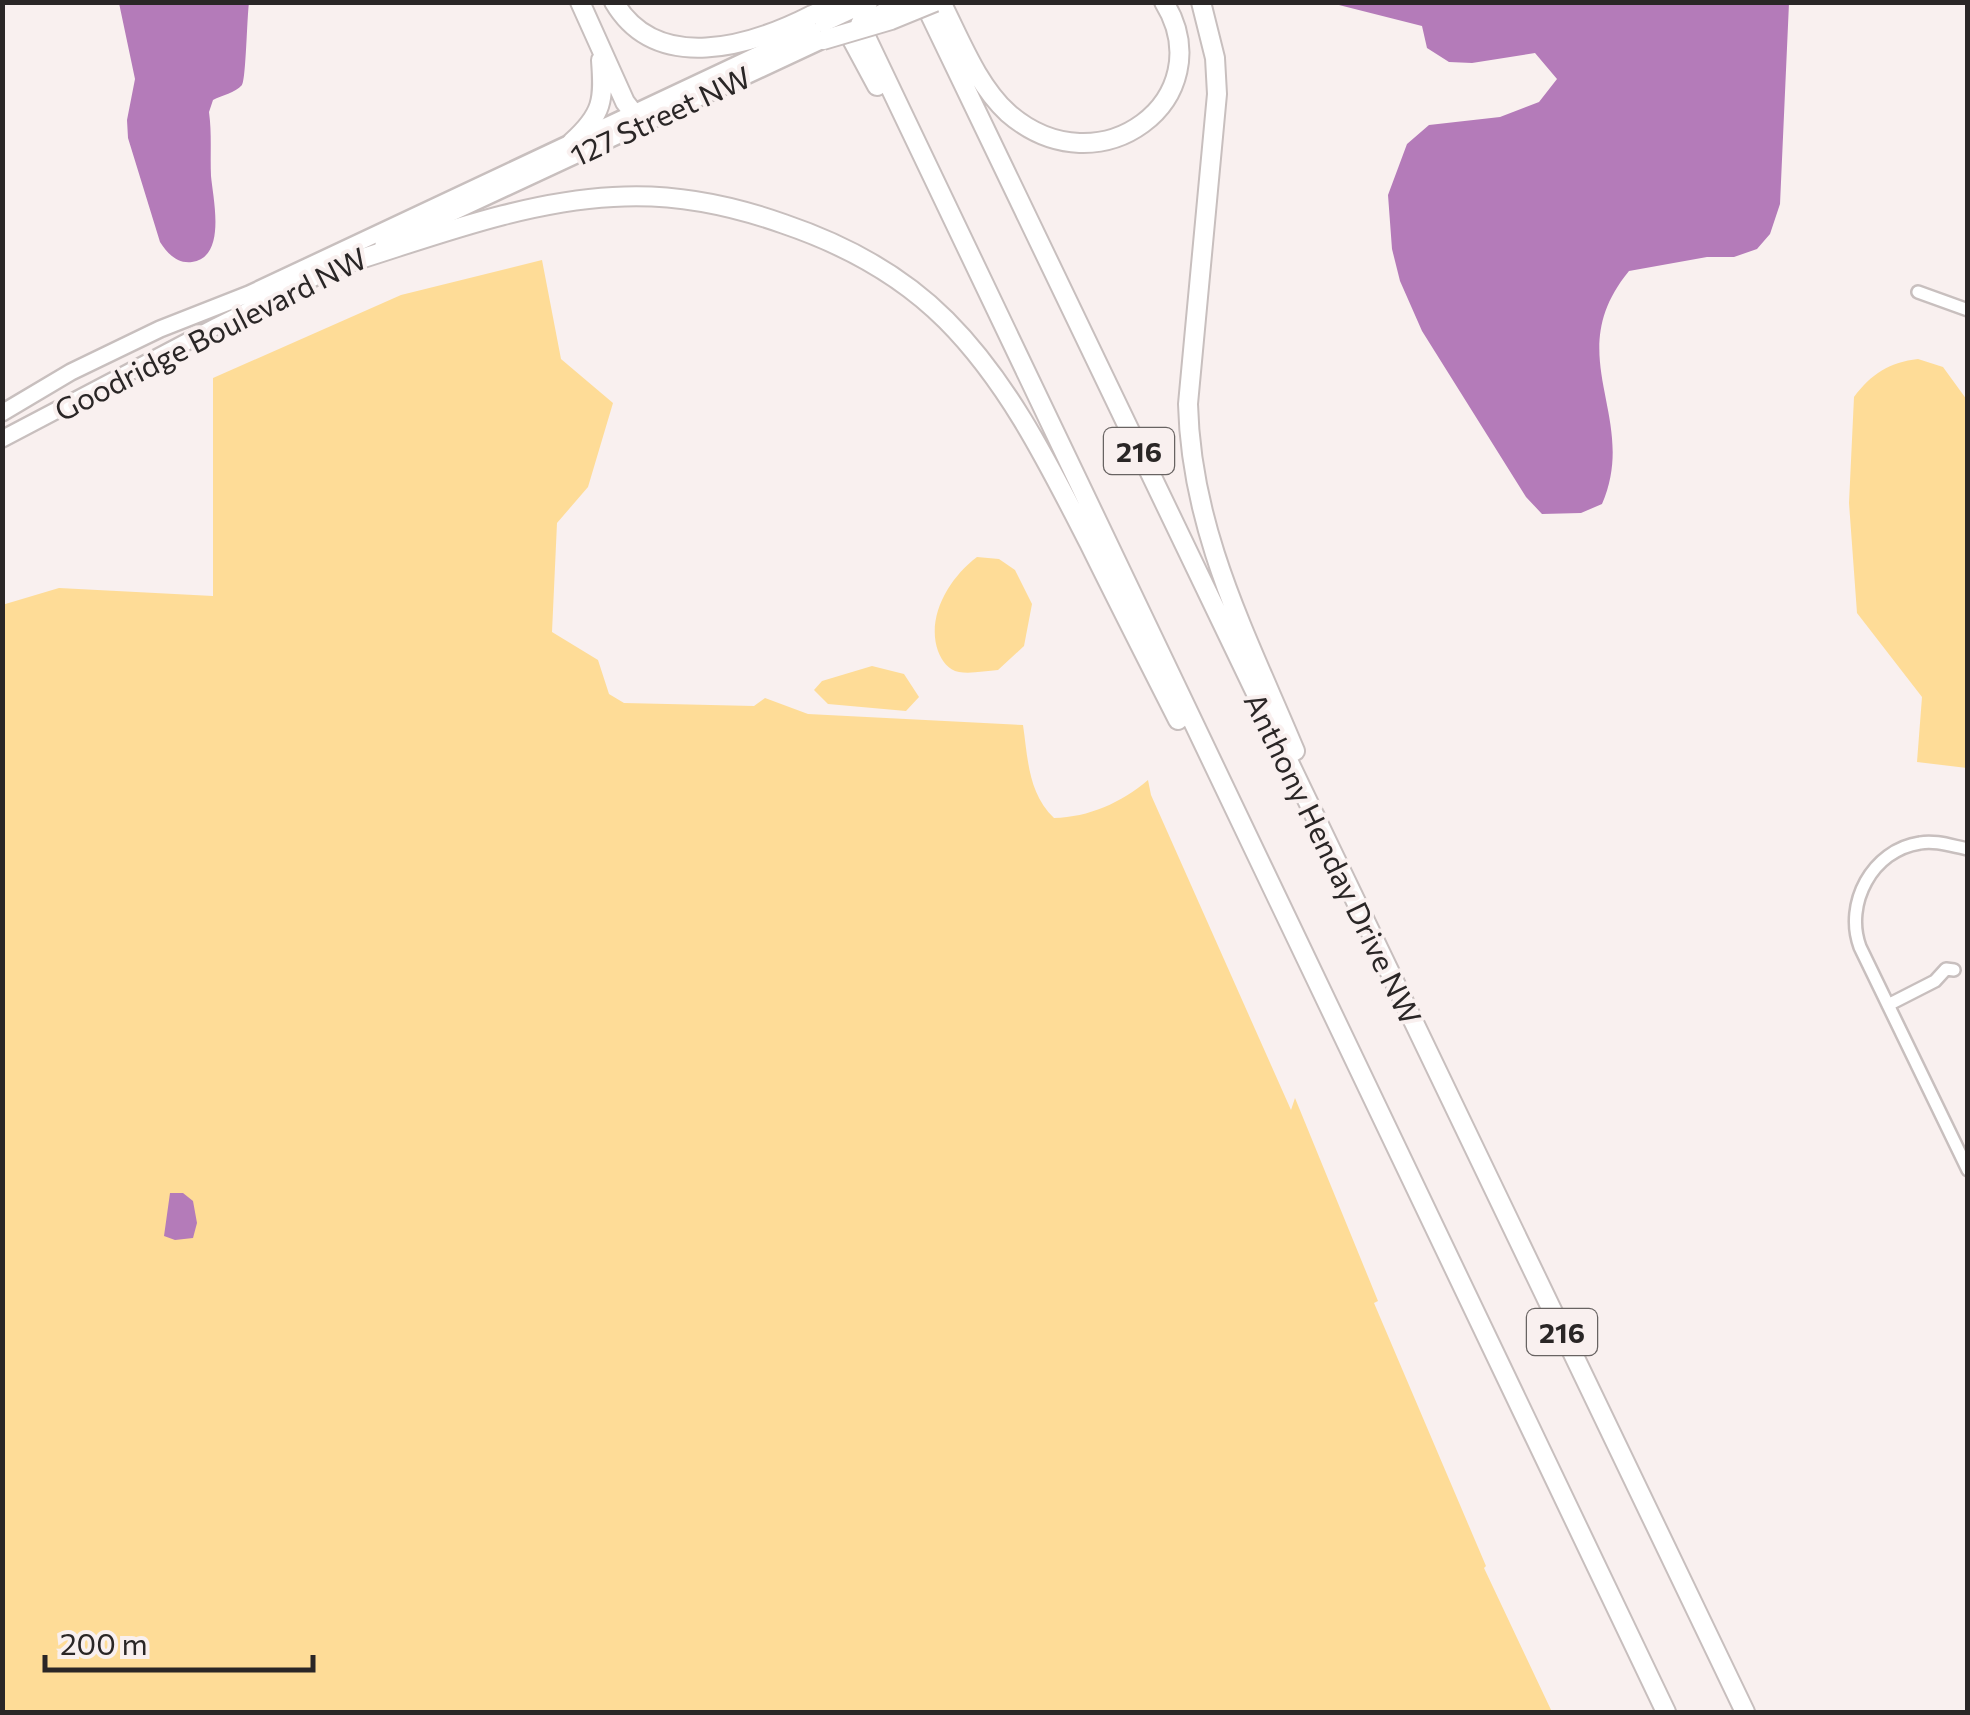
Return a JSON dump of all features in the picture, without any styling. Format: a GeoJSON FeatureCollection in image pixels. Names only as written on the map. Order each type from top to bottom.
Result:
{"type":"FeatureCollection","features":[{"type":"Feature","properties":{"kind":"highway"},"geometry":{"type":"LineString","coordinates":[[580,2],[637,119]]}},
{"type":"Feature","properties":{"kind":"highway"},"geometry":{"type":"LineString","coordinates":[[614,2],[640,31],[679,48],[726,46],[819,26],[891,20],[938,2],[989,91],[1008,113],[1051,138],[1093,145],[1137,129],[1169,92],[1176,75],[1178,38],[1164,2]]}},
{"type":"Feature","properties":{"kind":"highway"},"geometry":{"type":"LineString","coordinates":[[833,2],[967,249]]}},
{"type":"Feature","properties":{"kind":"highway"},"geometry":{"type":"LineString","coordinates":[[819,26],[846,2]]}},
{"type":"Feature","properties":{"kind":"highway","name":"216"},"geometry":{"type":"LineString","coordinates":[[846,2],[1666,1712]]}},
{"type":"Feature","properties":{"kind":"highway","name":"Anthony Henday Drive NW"},"geometry":{"type":"LineString","coordinates":[[924,2],[1746,1712]]}},
{"type":"Feature","properties":{"kind":"highway"},"geometry":{"type":"LineString","coordinates":[[1201,2],[1216,58],[1218,94],[1188,404],[1195,488],[1212,552],[1354,900]]}},
{"type":"Feature","properties":{"kind":"highway"},"geometry":{"type":"LineString","coordinates":[[572,142],[588,128],[600,107],[600,49]]}},
{"type":"Feature","properties":{"kind":"highway"},"geometry":{"type":"LineString","coordinates":[[340,265],[532,208],[614,197],[646,197],[731,205],[831,242],[895,279],[946,320],[998,383],[1048,462],[1246,855],[1282,912]]}},
{"type":"Feature","properties":{"kind":"main road","name":"127 Street NW"},"geometry":{"type":"LineString","coordinates":[[418,228],[870,2]]}},
{"type":"Feature","properties":{"kind":"main road","name":"127 Street NW"},"geometry":{"type":"LineString","coordinates":[[819,26],[903,2]]}},
{"type":"Feature","properties":{"kind":"main road","name":"127 Street NW"},"geometry":{"type":"LineString","coordinates":[[390,226],[572,142],[637,119]]}},
{"type":"Feature","properties":{"kind":"main road","name":"Goodridge Boulevard NW"},"geometry":{"type":"LineString","coordinates":[[2,409],[160,328],[249,294],[390,226]]}},
{"type":"Feature","properties":{"kind":"main road","name":"Goodridge Boulevard NW"},"geometry":{"type":"LineString","coordinates":[[2,439],[418,228]]}},
{"type":"Feature","properties":{"kind":"main road"},"geometry":{"type":"LineString","coordinates":[[2,450],[19,429]]}},
{"type":"Feature","properties":{"kind":"street"},"geometry":{"type":"LineString","coordinates":[[1918,292],[1965,305]]}},
{"type":"Feature","properties":{"kind":"street"},"geometry":{"type":"LineString","coordinates":[[1968,849],[1929,842],[1903,848],[1882,864],[1858,894],[1853,914],[1856,936],[1968,1170]]}},
{"type":"Feature","properties":{"kind":"street"},"geometry":{"type":"LineString","coordinates":[[1888,1005],[1935,981],[1946,969],[1954,970]]}},
{"type":"Feature","properties":{"kind":"shaded area"},"geometry":{"type":"Polygon","coordinates":[[[119,3],[249,3],[242,85],[213,100],[209,112],[214,239],[203,258],[192,262],[173,257],[160,242],[128,138],[127,120],[135,79],[119,3]]]}},
{"type":"Feature","properties":{"kind":"shaded area"},"geometry":{"type":"Polygon","coordinates":[[[1331,3],[1789,3],[1780,204],[1770,234],[1757,249],[1734,257],[1707,257],[1629,271],[1609,302],[1601,331],[1600,359],[1612,442],[1611,472],[1602,504],[1581,513],[1542,514],[1526,497],[1422,331],[1400,281],[1392,249],[1388,195],[1407,144],[1429,125],[1500,117],[1539,102],[1557,79],[1535,53],[1472,63],[1449,62],[1427,48],[1422,26],[1331,3]]]}},
{"type":"Feature","properties":{"kind":"shaded area"},"geometry":{"type":"Polygon","coordinates":[[[542,260],[561,359],[613,403],[588,487],[557,523],[552,632],[598,660],[609,694],[624,703],[754,706],[765,698],[808,714],[1023,725],[1034,787],[1054,818],[1104,807],[1148,780],[1151,795],[1291,1110],[1295,1098],[1378,1301],[1374,1303],[1484,1568],[1552,1712],[3,1712],[2,605],[59,588],[213,596],[213,378],[401,295],[542,260]]]}},
{"type":"Feature","properties":{"kind":"shaded area"},"geometry":{"type":"Polygon","coordinates":[[[1918,359],[1943,367],[1967,400],[1967,768],[1917,762],[1922,697],[1857,613],[1849,503],[1854,397],[1882,370],[1918,359]]]}},
{"type":"Feature","properties":{"kind":"shaded area"},"geometry":{"type":"Polygon","coordinates":[[[977,557],[999,559],[1015,570],[1032,604],[1024,646],[998,670],[959,672],[940,655],[935,625],[949,587],[977,557]]]}},
{"type":"Feature","properties":{"kind":"shaded area"},"geometry":{"type":"Polygon","coordinates":[[[872,666],[904,674],[919,697],[906,711],[828,704],[814,690],[822,681],[872,666]]]}},
{"type":"Feature","properties":{"kind":"shaded area"},"geometry":{"type":"Polygon","coordinates":[[[170,1193],[183,1193],[193,1201],[197,1223],[193,1238],[175,1240],[164,1236],[170,1193]]]}}]}
